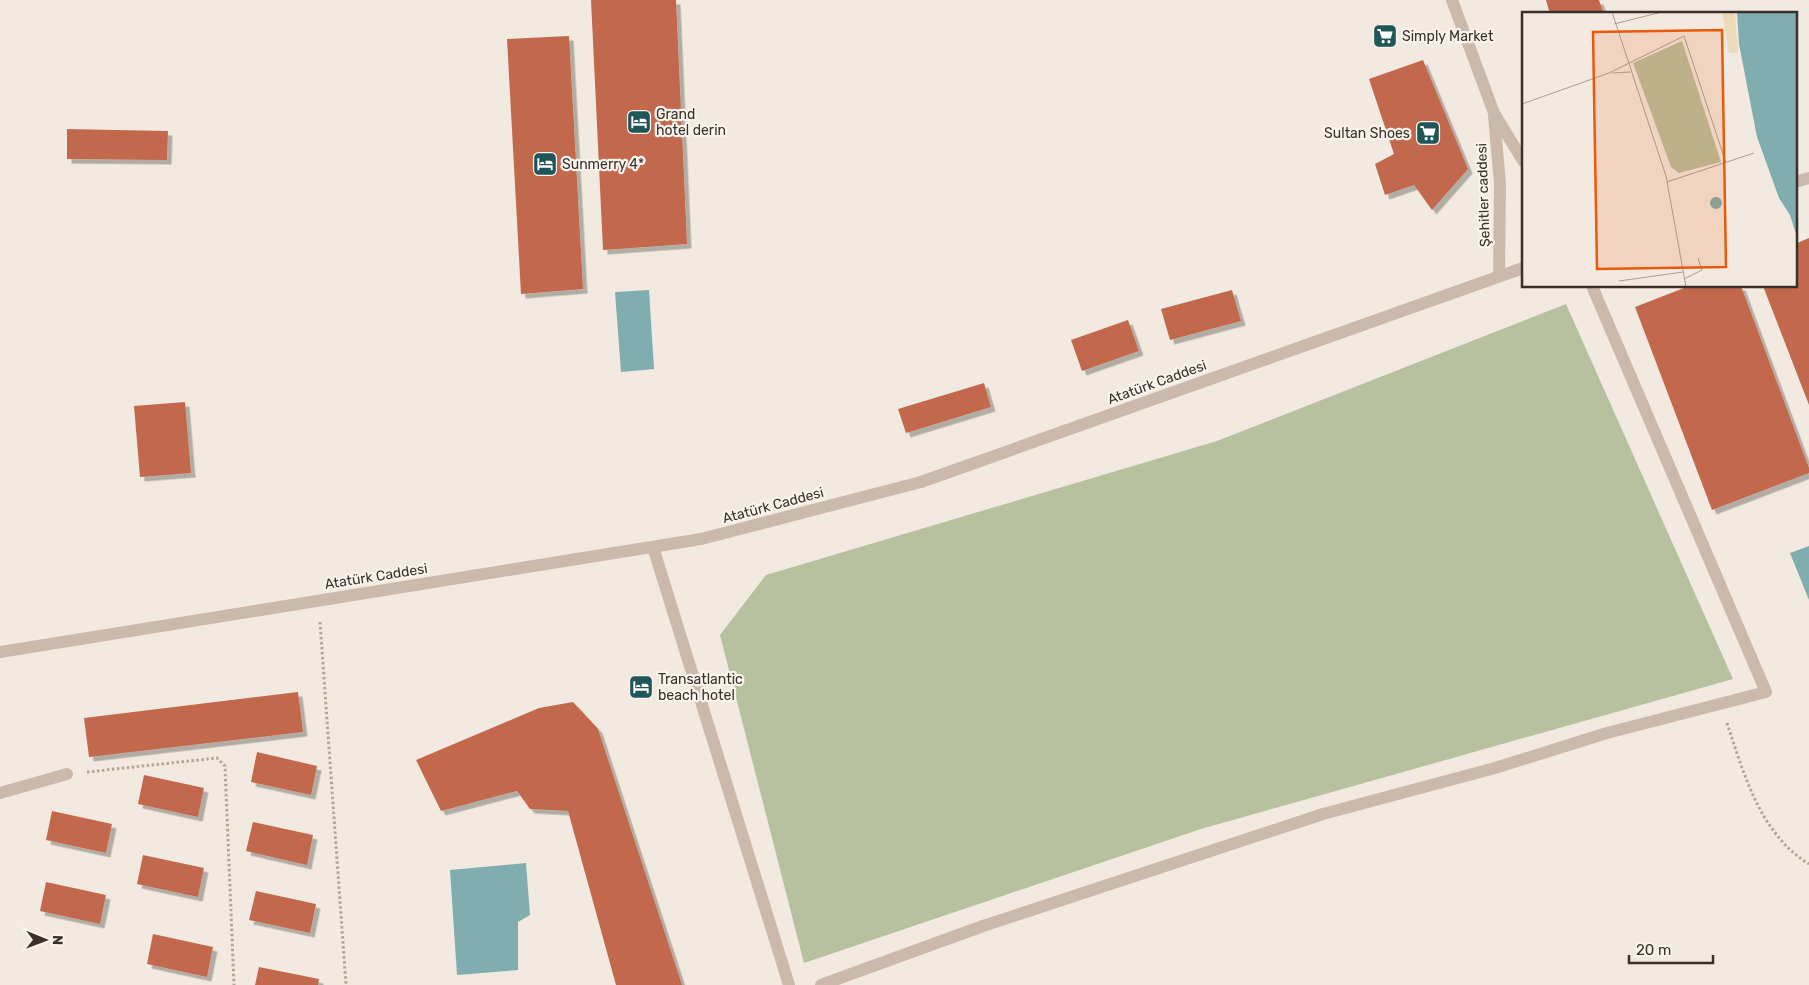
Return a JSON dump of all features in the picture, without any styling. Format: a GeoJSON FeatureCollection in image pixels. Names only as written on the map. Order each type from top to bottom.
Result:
{"type":"FeatureCollection","features":[{"type":"Feature","properties":{"kind":"street","name":"Şehitler caddesi"},"geometry":{"type":"LineString","coordinates":[[1452,0],[1494,113],[1522,159]]}},
{"type":"Feature","properties":{"kind":"street","name":"Şehitler caddesi"},"geometry":{"type":"LineString","coordinates":[[1494,113],[1500,183],[1499,275]]}},
{"type":"Feature","properties":{"kind":"street"},"geometry":{"type":"LineString","coordinates":[[1796,182],[1809,178]]}},
{"type":"Feature","properties":{"kind":"street","name":"Atatürk Caddesi"},"geometry":{"type":"LineString","coordinates":[[0,652],[701,539],[922,482],[1522,268]]}},
{"type":"Feature","properties":{"kind":"street"},"geometry":{"type":"LineString","coordinates":[[821,985],[983,926],[1323,814],[1496,768],[1607,733],[1766,692],[1593,288]]}},
{"type":"Feature","properties":{"kind":"street"},"geometry":{"type":"LineString","coordinates":[[652,547],[789,985]]}},
{"type":"Feature","properties":{"kind":"street"},"geometry":{"type":"LineString","coordinates":[[0,793],[67,774]]}},
{"type":"Feature","properties":{"kind":"path"},"geometry":{"type":"LineString","coordinates":[[318,601],[346,985]]}},
{"type":"Feature","properties":{"kind":"path"},"geometry":{"type":"LineString","coordinates":[[1720,703],[1743,771],[1764,819],[1797,857],[1809,864]]}},
{"type":"Feature","properties":{"kind":"path"},"geometry":{"type":"LineString","coordinates":[[67,774],[217,758],[225,766],[234,985]]}},
{"type":"Feature","properties":{"kind":"green space"},"geometry":{"type":"Polygon","coordinates":[[[1566,304],[1733,679],[1201,829],[804,963],[720,635],[766,575],[1217,441],[1566,304]]]}},
{"type":"Feature","properties":{"kind":"water"},"geometry":{"type":"Polygon","coordinates":[[[649,290],[654,369],[621,372],[615,292],[649,290]]]}},
{"type":"Feature","properties":{"kind":"water"},"geometry":{"type":"Polygon","coordinates":[[[1809,546],[1809,600],[1790,553],[1809,546]]]}},
{"type":"Feature","properties":{"kind":"water"},"geometry":{"type":"Polygon","coordinates":[[[526,863],[530,915],[518,922],[518,970],[457,975],[450,870],[526,863]]]}},
{"type":"Feature","properties":{"kind":"building","name":"Grand hotel derin"},"geometry":{"type":"Polygon","coordinates":[[[591,0],[676,0],[687,244],[603,250],[591,0]]]}},
{"type":"Feature","properties":{"kind":"building"},"geometry":{"type":"Polygon","coordinates":[[[1546,0],[1599,0],[1603,12],[1549,12],[1546,0]]]}},
{"type":"Feature","properties":{"kind":"building","name":"Sunmerry 4*"},"geometry":{"type":"Polygon","coordinates":[[[569,36],[583,289],[521,294],[507,39],[569,36]]]}},
{"type":"Feature","properties":{"kind":"building"},"geometry":{"type":"Polygon","coordinates":[[[1423,60],[1468,169],[1432,210],[1414,185],[1385,195],[1375,164],[1394,154],[1369,79],[1423,60]]]}},
{"type":"Feature","properties":{"kind":"building"},"geometry":{"type":"Polygon","coordinates":[[[67,129],[168,131],[167,160],[67,159],[67,129]]]}},
{"type":"Feature","properties":{"kind":"building"},"geometry":{"type":"Polygon","coordinates":[[[1809,238],[1809,405],[1764,288],[1796,288],[1796,244],[1809,238]]]}},
{"type":"Feature","properties":{"kind":"building"},"geometry":{"type":"Polygon","coordinates":[[[1684,288],[1742,288],[1809,468],[1809,473],[1712,510],[1635,307],[1684,288]]]}},
{"type":"Feature","properties":{"kind":"building"},"geometry":{"type":"Polygon","coordinates":[[[1232,290],[1241,321],[1170,340],[1161,309],[1232,290]]]}},
{"type":"Feature","properties":{"kind":"building"},"geometry":{"type":"Polygon","coordinates":[[[1128,320],[1139,351],[1082,371],[1071,340],[1128,320]]]}},
{"type":"Feature","properties":{"kind":"building"},"geometry":{"type":"Polygon","coordinates":[[[984,383],[991,407],[906,433],[898,409],[984,383]]]}},
{"type":"Feature","properties":{"kind":"building"},"geometry":{"type":"Polygon","coordinates":[[[185,402],[191,473],[140,477],[134,406],[185,402]]]}},
{"type":"Feature","properties":{"kind":"building"},"geometry":{"type":"Polygon","coordinates":[[[298,692],[303,732],[89,757],[84,718],[298,692]]]}},
{"type":"Feature","properties":{"kind":"building"},"geometry":{"type":"Polygon","coordinates":[[[573,702],[598,729],[682,985],[616,985],[568,811],[530,809],[517,791],[441,811],[416,760],[539,708],[573,702]]]}},
{"type":"Feature","properties":{"kind":"building"},"geometry":{"type":"Polygon","coordinates":[[[257,752],[317,766],[311,795],[251,782],[257,752]]]}},
{"type":"Feature","properties":{"kind":"building"},"geometry":{"type":"Polygon","coordinates":[[[144,775],[204,788],[198,817],[138,804],[144,775]]]}},
{"type":"Feature","properties":{"kind":"building"},"geometry":{"type":"Polygon","coordinates":[[[52,811],[112,824],[106,853],[46,840],[52,811]]]}},
{"type":"Feature","properties":{"kind":"building"},"geometry":{"type":"Polygon","coordinates":[[[253,822],[313,835],[307,865],[246,851],[253,822]]]}},
{"type":"Feature","properties":{"kind":"building"},"geometry":{"type":"Polygon","coordinates":[[[143,855],[204,868],[198,897],[137,884],[143,855]]]}},
{"type":"Feature","properties":{"kind":"building"},"geometry":{"type":"Polygon","coordinates":[[[46,882],[106,895],[100,924],[40,911],[46,882]]]}},
{"type":"Feature","properties":{"kind":"building"},"geometry":{"type":"Polygon","coordinates":[[[256,891],[316,904],[310,933],[249,920],[256,891]]]}},
{"type":"Feature","properties":{"kind":"building"},"geometry":{"type":"Polygon","coordinates":[[[153,934],[213,947],[207,977],[147,964],[153,934]]]}},
{"type":"Feature","properties":{"kind":"building"},"geometry":{"type":"Polygon","coordinates":[[[259,967],[319,979],[318,985],[255,985],[259,967]]]}},
{"type":"Feature","properties":{"kind":"place","name":"Simply Market"},"geometry":{"type":"Point","coordinates":[1385,36]}},
{"type":"Feature","properties":{"kind":"place","name":"Grand hotel derin"},"geometry":{"type":"Point","coordinates":[639,122]}},
{"type":"Feature","properties":{"kind":"place","name":"Sultan Shoes"},"geometry":{"type":"Point","coordinates":[1428,133]}},
{"type":"Feature","properties":{"kind":"place","name":"Sunmerry 4*"},"geometry":{"type":"Point","coordinates":[545,164]}},
{"type":"Feature","properties":{"kind":"place","name":"Transatlantic beach hotel"},"geometry":{"type":"Point","coordinates":[641,687]}}]}
